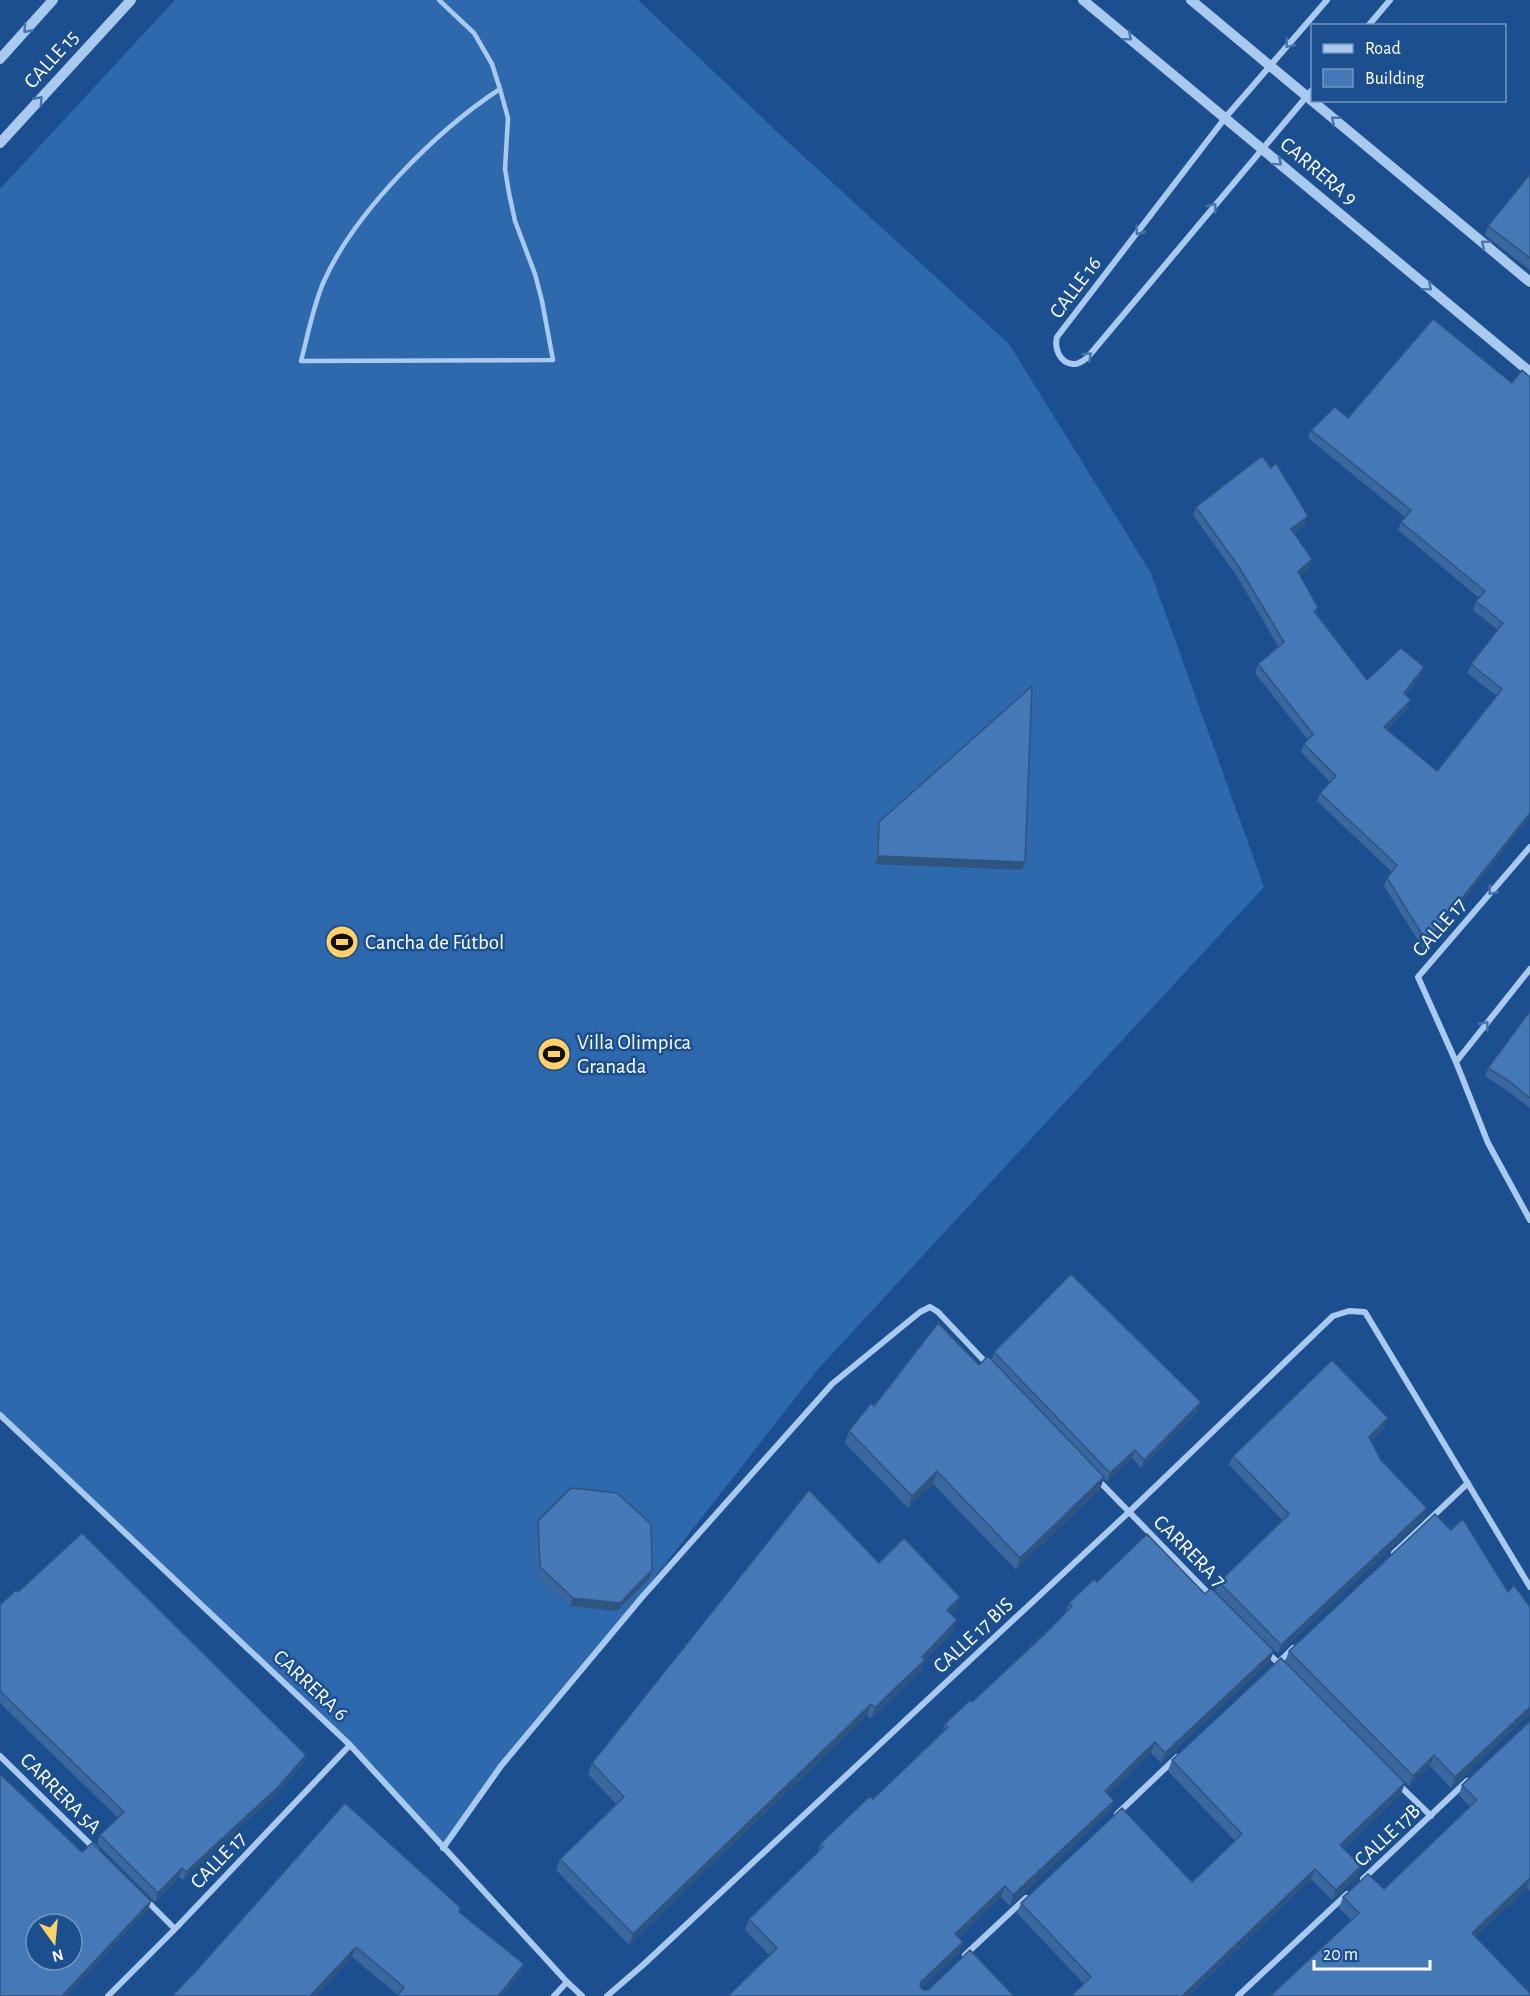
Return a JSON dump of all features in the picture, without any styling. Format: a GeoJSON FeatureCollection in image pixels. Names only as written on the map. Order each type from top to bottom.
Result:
{"type":"FeatureCollection","features":[{"type":"Feature","properties":{"kind":"street","name":"CALLE 15"},"geometry":{"type":"LineString","coordinates":[[0,58],[53,0]]}},
{"type":"Feature","properties":{"kind":"street","name":"CALLE 15"},"geometry":{"type":"LineString","coordinates":[[0,143],[131,0]]}},
{"type":"Feature","properties":{"kind":"street","name":"CARRERA 9"},"geometry":{"type":"LineString","coordinates":[[1083,0],[1530,372]]}},
{"type":"Feature","properties":{"kind":"street"},"geometry":{"type":"LineString","coordinates":[[1191,0],[1270,66],[1310,93]]}},
{"type":"Feature","properties":{"kind":"street","name":"CALLE 16"},"geometry":{"type":"LineString","coordinates":[[1310,93],[1087,358],[1076,365],[1065,360],[1056,350],[1057,338],[1225,118],[1326,0]]}},
{"type":"Feature","properties":{"kind":"street"},"geometry":{"type":"LineString","coordinates":[[1370,24],[1390,0]]}},
{"type":"Feature","properties":{"kind":"street"},"geometry":{"type":"LineString","coordinates":[[1320,102],[1530,282]]}},
{"type":"Feature","properties":{"kind":"street","name":"CALLE 17"},"geometry":{"type":"LineString","coordinates":[[1455,1062],[1418,977],[1530,847]]}},
{"type":"Feature","properties":{"kind":"street"},"geometry":{"type":"LineString","coordinates":[[1530,969],[1455,1062],[1488,1143],[1530,1220]]}},
{"type":"Feature","properties":{"kind":"street"},"geometry":{"type":"LineString","coordinates":[[443,1848],[501,1766],[642,1596],[832,1384],[920,1312],[930,1307],[938,1312],[994,1370]]}},
{"type":"Feature","properties":{"kind":"street","name":"CALLE 17 BIS"},"geometry":{"type":"LineString","coordinates":[[607,1996],[1129,1512],[1333,1316],[1349,1311],[1365,1312],[1468,1483]]}},
{"type":"Feature","properties":{"kind":"street","name":"CARRERA 6"},"geometry":{"type":"LineString","coordinates":[[0,1415],[350,1745],[582,1996]]}},
{"type":"Feature","properties":{"kind":"street","name":"CARRERA 7"},"geometry":{"type":"LineString","coordinates":[[1089,1470],[1220,1604]]}},
{"type":"Feature","properties":{"kind":"street"},"geometry":{"type":"LineString","coordinates":[[1390,1557],[1468,1483],[1530,1587]]}},
{"type":"Feature","properties":{"kind":"street"},"geometry":{"type":"LineString","coordinates":[[1261,1646],[1286,1671]]}},
{"type":"Feature","properties":{"kind":"street"},"geometry":{"type":"LineString","coordinates":[[1269,1671],[1295,1647]]}},
{"type":"Feature","properties":{"kind":"street","name":"CALLE 17"},"geometry":{"type":"LineString","coordinates":[[108,1996],[350,1745]]}},
{"type":"Feature","properties":{"kind":"street"},"geometry":{"type":"LineString","coordinates":[[1113,1817],[1182,1752]]}},
{"type":"Feature","properties":{"kind":"street","name":"CARRERA 5A"},"geometry":{"type":"LineString","coordinates":[[0,1756],[100,1855]]}},
{"type":"Feature","properties":{"kind":"street"},"geometry":{"type":"LineString","coordinates":[[1390,1776],[1431,1816]]}},
{"type":"Feature","properties":{"kind":"street","name":"CALLE 17B"},"geometry":{"type":"LineString","coordinates":[[1361,1881],[1472,1776]]}},
{"type":"Feature","properties":{"kind":"street"},"geometry":{"type":"LineString","coordinates":[[956,1964],[1034,1890]]}},
{"type":"Feature","properties":{"kind":"street","name":"CALLE 17B"},"geometry":{"type":"LineString","coordinates":[[1238,1996],[1352,1890]]}},
{"type":"Feature","properties":{"kind":"street"},"geometry":{"type":"LineString","coordinates":[[142,1896],[175,1929]]}},
{"type":"Feature","properties":{"kind":"street"},"geometry":{"type":"LineString","coordinates":[[554,1996],[567,1982]]}},
{"type":"Feature","properties":{"kind":"lane"},"geometry":{"type":"LineString","coordinates":[[439,0],[474,33],[492,64],[500,89],[508,118],[505,169],[509,193],[515,221],[535,273],[553,360],[301,361],[324,282],[340,252],[364,216],[447,129],[471,108],[500,89]]}},
{"type":"Feature","properties":{"kind":"shaded area","name":"Villa Olimpica Granada"},"geometry":{"type":"Polygon","coordinates":[[[175,0],[638,0],[789,143],[1009,344],[1151,573],[1264,887],[818,1369],[442,1844],[352,1744],[0,1413],[0,189],[175,0]]]}},
{"type":"Feature","properties":{"kind":"building"},"geometry":{"type":"Polygon","coordinates":[[[1530,174],[1530,258],[1488,226],[1530,174]]]}},
{"type":"Feature","properties":{"kind":"building"},"geometry":{"type":"Polygon","coordinates":[[[1433,319],[1512,383],[1522,370],[1530,377],[1530,813],[1427,942],[1387,878],[1397,865],[1320,793],[1336,776],[1304,744],[1313,734],[1258,664],[1284,642],[1239,567],[1196,507],[1262,456],[1271,468],[1276,463],[1308,516],[1291,529],[1312,559],[1298,572],[1318,607],[1314,611],[1367,680],[1401,648],[1424,667],[1404,693],[1411,700],[1384,727],[1437,771],[1502,689],[1471,664],[1503,623],[1476,601],[1485,591],[1401,522],[1411,510],[1311,430],[1335,407],[1348,418],[1433,319]]]}},
{"type":"Feature","properties":{"kind":"building"},"geometry":{"type":"Polygon","coordinates":[[[1032,686],[1025,862],[878,856],[879,822],[1032,686]]]}},
{"type":"Feature","properties":{"kind":"building"},"geometry":{"type":"Polygon","coordinates":[[[1530,1011],[1530,1098],[1488,1068],[1530,1011]]]}},
{"type":"Feature","properties":{"kind":"building"},"geometry":{"type":"Polygon","coordinates":[[[1071,1274],[1201,1402],[1144,1460],[1135,1450],[1110,1473],[994,1352],[1071,1274]]]}},
{"type":"Feature","properties":{"kind":"building"},"geometry":{"type":"Polygon","coordinates":[[[938,1323],[979,1365],[988,1356],[1104,1477],[1020,1558],[937,1471],[912,1496],[849,1431],[871,1403],[874,1406],[938,1323]]]}},
{"type":"Feature","properties":{"kind":"building"},"geometry":{"type":"Polygon","coordinates":[[[1332,1360],[1388,1418],[1369,1437],[1381,1460],[1427,1508],[1281,1645],[1219,1582],[1289,1514],[1233,1456],[1332,1360]]]}},
{"type":"Feature","properties":{"kind":"building"},"geometry":{"type":"Polygon","coordinates":[[[571,1488],[617,1493],[651,1524],[652,1570],[620,1603],[573,1598],[540,1567],[538,1521],[571,1488]]]}},
{"type":"Feature","properties":{"kind":"building"},"geometry":{"type":"Polygon","coordinates":[[[809,1490],[879,1563],[904,1538],[960,1597],[947,1610],[957,1620],[922,1657],[925,1660],[875,1708],[871,1704],[633,1934],[560,1859],[624,1797],[592,1763],[809,1490]]]}},
{"type":"Feature","properties":{"kind":"building"},"geometry":{"type":"Polygon","coordinates":[[[1435,1514],[1451,1530],[1463,1519],[1508,1592],[1514,1585],[1530,1607],[1530,1707],[1455,1777],[1434,1755],[1413,1776],[1289,1651],[1435,1514]]]}},
{"type":"Feature","properties":{"kind":"building"},"geometry":{"type":"Polygon","coordinates":[[[82,1533],[306,1755],[278,1787],[186,1872],[182,1868],[158,1893],[100,1835],[124,1812],[0,1691],[0,1605],[16,1590],[18,1592],[82,1533]]]}},
{"type":"Feature","properties":{"kind":"building"},"geometry":{"type":"Polygon","coordinates":[[[1147,1534],[1205,1594],[1211,1588],[1274,1651],[1165,1753],[1155,1742],[1105,1791],[1114,1801],[1013,1895],[1005,1886],[955,1934],[963,1942],[921,1982],[920,1986],[923,1990],[928,1990],[970,1950],[1014,1996],[728,1996],[777,1948],[749,1919],[823,1847],[820,1844],[870,1796],[873,1799],[948,1727],[945,1724],[970,1700],[972,1702],[1048,1631],[1072,1606],[1069,1603],[1094,1579],[1097,1582],[1147,1534]]]}},
{"type":"Feature","properties":{"kind":"building"},"geometry":{"type":"Polygon","coordinates":[[[1281,1658],[1405,1783],[1340,1845],[1361,1866],[1336,1890],[1315,1869],[1182,1996],[1071,1996],[1091,1977],[1021,1903],[1122,1808],[1192,1882],[1242,1834],[1172,1760],[1281,1658]]]}},
{"type":"Feature","properties":{"kind":"building"},"geometry":{"type":"Polygon","coordinates":[[[1530,1721],[1530,1878],[1472,1933],[1530,1993],[1530,1996],[1270,1996],[1359,1913],[1343,1897],[1368,1874],[1384,1889],[1477,1800],[1462,1785],[1530,1721]]]}},
{"type":"Feature","properties":{"kind":"building"},"geometry":{"type":"Polygon","coordinates":[[[0,1774],[82,1852],[92,1843],[151,1901],[62,1996],[0,1996],[0,1774]]]}},
{"type":"Feature","properties":{"kind":"building"},"geometry":{"type":"Polygon","coordinates":[[[345,1803],[460,1907],[459,1912],[524,1964],[498,1996],[397,1996],[404,1987],[356,1947],[310,1996],[172,1996],[196,1971],[345,1803]]]}},
{"type":"Feature","properties":{"kind":"place","name":"Cancha de Fútbol"},"geometry":{"type":"Point","coordinates":[342,942]}},
{"type":"Feature","properties":{"kind":"place","name":"Villa Olimpica Granada"},"geometry":{"type":"Point","coordinates":[554,1054]}}]}
